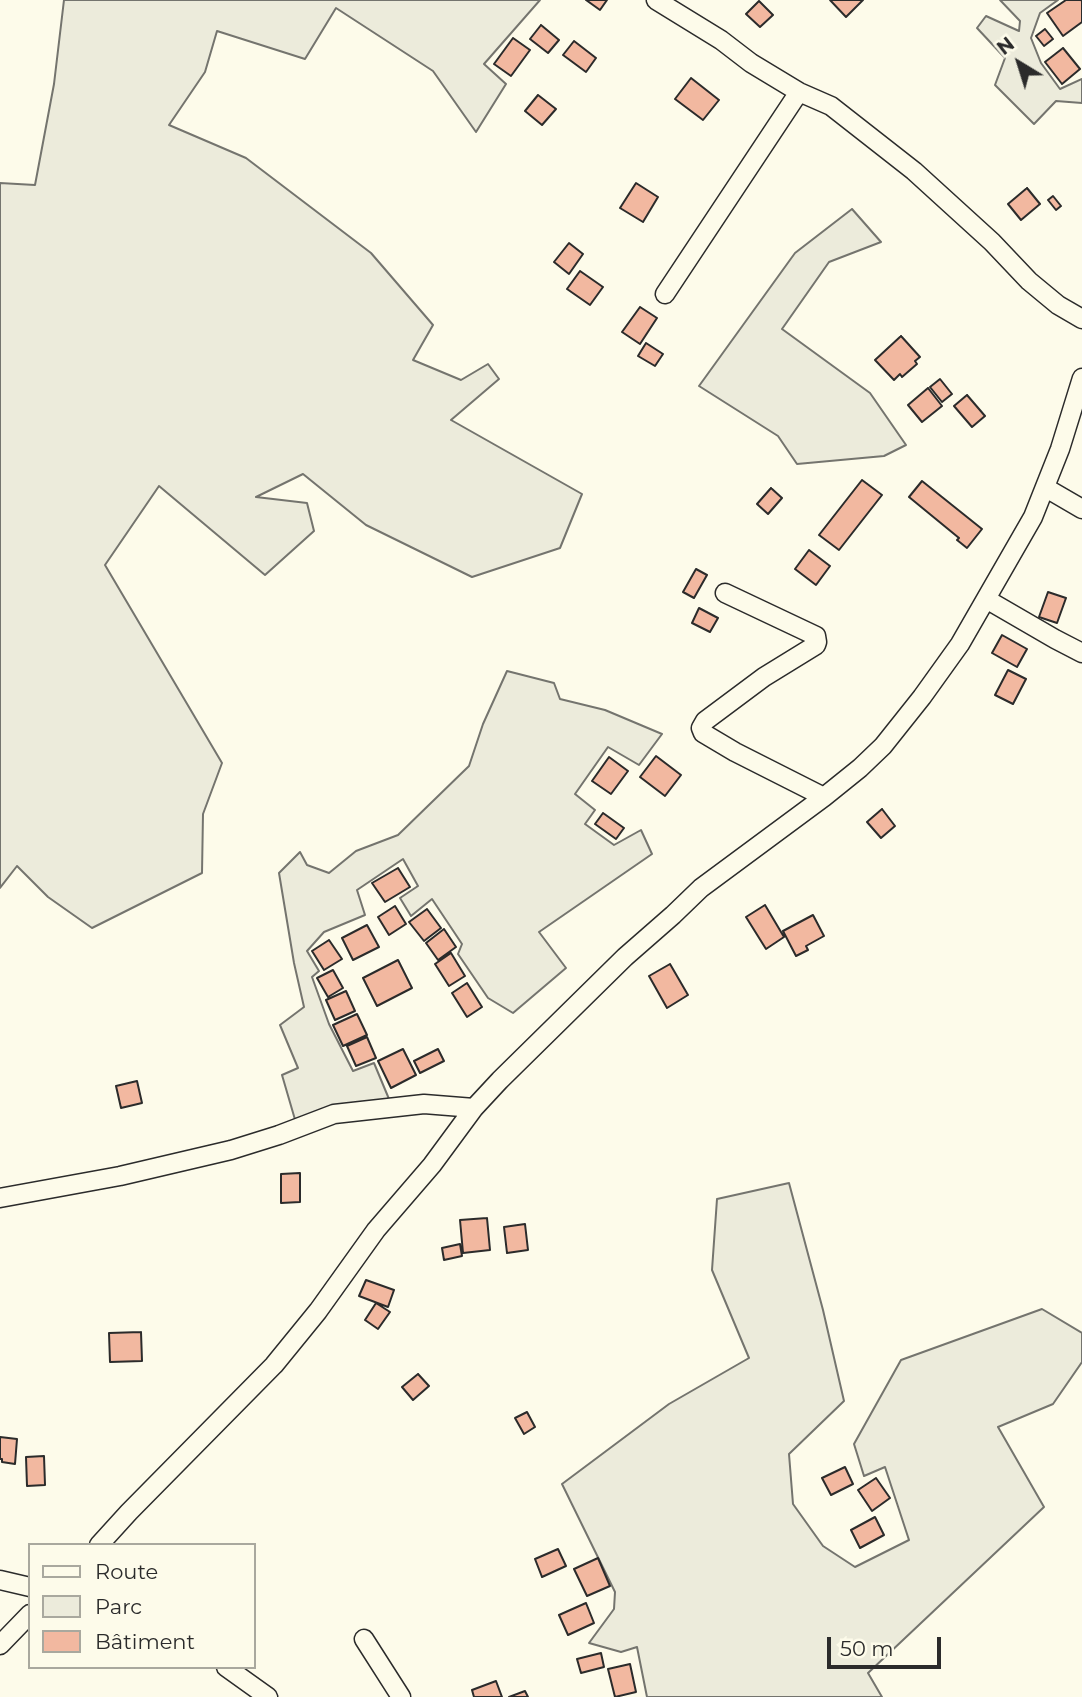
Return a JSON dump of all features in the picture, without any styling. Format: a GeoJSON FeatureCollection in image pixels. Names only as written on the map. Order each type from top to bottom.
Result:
{"type":"FeatureCollection","features":[{"type":"Feature","properties":{"kind":"street"},"geometry":{"type":"LineString","coordinates":[[656,0],[721,40],[751,63],[799,92],[831,106],[914,171],[992,242],[1029,281],[1058,305],[1082,320]]}},
{"type":"Feature","properties":{"kind":"street"},"geometry":{"type":"LineString","coordinates":[[665,294],[799,92]]}},
{"type":"Feature","properties":{"kind":"street"},"geometry":{"type":"LineString","coordinates":[[101,1543],[274,1365],[318,1311],[376,1230],[432,1165],[474,1108],[500,1080],[625,957],[701,888],[860,768],[897,730],[953,655],[1033,517],[1060,449],[1082,378]]}},
{"type":"Feature","properties":{"kind":"street"},"geometry":{"type":"LineString","coordinates":[[1046,488],[1082,509]]}},
{"type":"Feature","properties":{"kind":"street"},"geometry":{"type":"LineString","coordinates":[[725,593],[816,636],[817,642],[705,721],[701,728],[703,733],[824,797]]}},
{"type":"Feature","properties":{"kind":"street"},"geometry":{"type":"LineString","coordinates":[[986,599],[1082,653]]}},
{"type":"Feature","properties":{"kind":"street"},"geometry":{"type":"LineString","coordinates":[[0,1198],[120,1176],[230,1150],[334,1114],[424,1104],[474,1108]]}},
{"type":"Feature","properties":{"kind":"street"},"geometry":{"type":"LineString","coordinates":[[0,1580],[28,1587]]}},
{"type":"Feature","properties":{"kind":"street"},"geometry":{"type":"LineString","coordinates":[[0,1645],[28,1616]]}},
{"type":"Feature","properties":{"kind":"street"},"geometry":{"type":"LineString","coordinates":[[365,1639],[401,1697]]}},
{"type":"Feature","properties":{"kind":"street"},"geometry":{"type":"LineString","coordinates":[[229,1669],[268,1697]]}},
{"type":"Feature","properties":{"kind":"green space"},"geometry":{"type":"Polygon","coordinates":[[[64,0],[540,0],[484,64],[506,84],[476,132],[433,71],[336,8],[305,59],[217,31],[205,72],[169,125],[246,158],[371,253],[433,325],[413,360],[461,380],[488,364],[499,379],[451,420],[582,494],[560,548],[472,577],[366,525],[303,474],[256,497],[307,503],[314,531],[265,575],[159,486],[105,565],[222,763],[203,814],[202,873],[92,928],[48,897],[17,866],[0,888],[0,183],[35,185],[54,84],[64,0]]]}},
{"type":"Feature","properties":{"kind":"green space"},"geometry":{"type":"Polygon","coordinates":[[[1000,0],[1058,0],[1040,13],[1031,38],[1041,63],[1060,89],[1082,79],[1082,103],[1056,101],[1034,124],[995,85],[1005,58],[977,28],[986,16],[1019,31],[1020,21],[1000,0]]]}},
{"type":"Feature","properties":{"kind":"green space"},"geometry":{"type":"Polygon","coordinates":[[[852,209],[881,242],[829,262],[782,329],[870,393],[906,445],[884,456],[797,464],[778,436],[699,386],[795,253],[852,209]]]}},
{"type":"Feature","properties":{"kind":"green space"},"geometry":{"type":"Polygon","coordinates":[[[507,671],[554,683],[560,699],[605,710],[662,734],[639,765],[608,747],[575,794],[595,810],[585,824],[614,845],[641,830],[652,854],[539,932],[566,968],[513,1013],[488,998],[458,954],[462,944],[432,899],[411,916],[400,898],[418,886],[403,859],[357,890],[365,915],[324,932],[307,951],[319,971],[312,977],[329,1024],[353,1071],[374,1063],[389,1099],[296,1123],[282,1075],[298,1068],[280,1025],[304,1007],[279,873],[300,852],[307,865],[329,873],[356,851],[398,835],[469,766],[483,724],[507,671]]]}},
{"type":"Feature","properties":{"kind":"green space"},"geometry":{"type":"Polygon","coordinates":[[[789,1183],[844,1401],[789,1454],[793,1504],[823,1546],[855,1567],[909,1540],[885,1467],[864,1476],[854,1444],[901,1360],[1042,1309],[1082,1333],[1082,1362],[1053,1404],[998,1427],[1044,1507],[868,1673],[882,1697],[647,1697],[637,1647],[621,1652],[589,1643],[614,1609],[615,1592],[562,1484],[669,1404],[749,1358],[712,1270],[717,1199],[789,1183]]]}},
{"type":"Feature","properties":{"kind":"building"},"geometry":{"type":"Polygon","coordinates":[[[586,0],[607,0],[600,10],[586,0]]]}},
{"type":"Feature","properties":{"kind":"building"},"geometry":{"type":"Polygon","coordinates":[[[830,0],[863,0],[846,17],[830,0]]]}},
{"type":"Feature","properties":{"kind":"building"},"geometry":{"type":"Polygon","coordinates":[[[1066,0],[1082,1],[1082,22],[1063,36],[1047,13],[1066,0]]]}},
{"type":"Feature","properties":{"kind":"building"},"geometry":{"type":"Polygon","coordinates":[[[759,1],[773,15],[760,27],[746,14],[759,1]]]}},
{"type":"Feature","properties":{"kind":"building"},"geometry":{"type":"Polygon","coordinates":[[[541,25],[559,40],[548,53],[530,39],[541,25]]]}},
{"type":"Feature","properties":{"kind":"building"},"geometry":{"type":"Polygon","coordinates":[[[1045,29],[1053,39],[1044,46],[1036,36],[1045,29]]]}},
{"type":"Feature","properties":{"kind":"building"},"geometry":{"type":"Polygon","coordinates":[[[513,38],[530,50],[511,76],[494,64],[513,38]]]}},
{"type":"Feature","properties":{"kind":"building"},"geometry":{"type":"Polygon","coordinates":[[[574,41],[596,58],[586,72],[563,55],[574,41]]]}},
{"type":"Feature","properties":{"kind":"building"},"geometry":{"type":"Polygon","coordinates":[[[1063,48],[1080,69],[1062,84],[1045,62],[1063,48]]]}},
{"type":"Feature","properties":{"kind":"building"},"geometry":{"type":"Polygon","coordinates":[[[691,78],[719,100],[703,120],[675,99],[691,78]]]}},
{"type":"Feature","properties":{"kind":"building"},"geometry":{"type":"Polygon","coordinates":[[[538,95],[556,109],[542,125],[525,111],[538,95]]]}},
{"type":"Feature","properties":{"kind":"building"},"geometry":{"type":"Polygon","coordinates":[[[636,183],[658,197],[643,222],[620,208],[636,183]]]}},
{"type":"Feature","properties":{"kind":"building"},"geometry":{"type":"Polygon","coordinates":[[[1027,188],[1040,204],[1021,220],[1008,204],[1027,188]]]}},
{"type":"Feature","properties":{"kind":"building"},"geometry":{"type":"Polygon","coordinates":[[[1053,196],[1061,206],[1056,210],[1048,200],[1053,196]]]}},
{"type":"Feature","properties":{"kind":"building"},"geometry":{"type":"Polygon","coordinates":[[[569,243],[583,254],[569,274],[554,262],[569,243]]]}},
{"type":"Feature","properties":{"kind":"building"},"geometry":{"type":"Polygon","coordinates":[[[580,271],[603,287],[590,305],[567,289],[580,271]]]}},
{"type":"Feature","properties":{"kind":"building"},"geometry":{"type":"Polygon","coordinates":[[[640,307],[657,318],[640,344],[622,332],[640,307]]]}},
{"type":"Feature","properties":{"kind":"building"},"geometry":{"type":"Polygon","coordinates":[[[901,336],[920,357],[915,361],[917,364],[902,377],[900,374],[894,380],[875,360],[901,336]]]}},
{"type":"Feature","properties":{"kind":"building"},"geometry":{"type":"Polygon","coordinates":[[[646,343],[663,354],[655,366],[638,356],[646,343]]]}},
{"type":"Feature","properties":{"kind":"building"},"geometry":{"type":"Polygon","coordinates":[[[940,379],[952,394],[942,402],[930,387],[940,379]]]}},
{"type":"Feature","properties":{"kind":"building"},"geometry":{"type":"Polygon","coordinates":[[[928,388],[942,406],[922,422],[908,405],[928,388]]]}},
{"type":"Feature","properties":{"kind":"building"},"geometry":{"type":"Polygon","coordinates":[[[967,395],[985,416],[972,427],[954,406],[967,395]]]}},
{"type":"Feature","properties":{"kind":"building"},"geometry":{"type":"Polygon","coordinates":[[[862,480],[882,495],[839,550],[819,535],[862,480]]]}},
{"type":"Feature","properties":{"kind":"building"},"geometry":{"type":"Polygon","coordinates":[[[922,481],[982,529],[967,548],[957,540],[959,538],[909,497],[922,481]]]}},
{"type":"Feature","properties":{"kind":"building"},"geometry":{"type":"Polygon","coordinates":[[[771,488],[782,498],[768,514],[757,504],[771,488]]]}},
{"type":"Feature","properties":{"kind":"building"},"geometry":{"type":"Polygon","coordinates":[[[809,550],[830,566],[816,585],[795,569],[809,550]]]}},
{"type":"Feature","properties":{"kind":"building"},"geometry":{"type":"Polygon","coordinates":[[[696,569],[707,575],[694,598],[683,592],[696,569]]]}},
{"type":"Feature","properties":{"kind":"building"},"geometry":{"type":"Polygon","coordinates":[[[1048,592],[1066,598],[1057,623],[1039,617],[1048,592]]]}},
{"type":"Feature","properties":{"kind":"building"},"geometry":{"type":"Polygon","coordinates":[[[699,608],[718,618],[710,632],[692,623],[699,608]]]}},
{"type":"Feature","properties":{"kind":"building"},"geometry":{"type":"Polygon","coordinates":[[[1002,635],[1027,649],[1017,667],[992,653],[1002,635]]]}},
{"type":"Feature","properties":{"kind":"building"},"geometry":{"type":"Polygon","coordinates":[[[1008,670],[1026,679],[1013,704],[995,695],[1008,670]]]}},
{"type":"Feature","properties":{"kind":"building"},"geometry":{"type":"Polygon","coordinates":[[[656,756],[681,775],[665,796],[640,777],[656,756]]]}},
{"type":"Feature","properties":{"kind":"building"},"geometry":{"type":"Polygon","coordinates":[[[609,757],[628,771],[611,794],[592,781],[609,757]]]}},
{"type":"Feature","properties":{"kind":"building"},"geometry":{"type":"Polygon","coordinates":[[[882,809],[895,826],[881,838],[867,822],[882,809]]]}},
{"type":"Feature","properties":{"kind":"building"},"geometry":{"type":"Polygon","coordinates":[[[603,813],[624,828],[616,839],[595,824],[603,813]]]}},
{"type":"Feature","properties":{"kind":"building"},"geometry":{"type":"Polygon","coordinates":[[[398,868],[410,887],[385,902],[372,883],[398,868]]]}},
{"type":"Feature","properties":{"kind":"building"},"geometry":{"type":"Polygon","coordinates":[[[765,905],[784,937],[766,949],[746,917],[765,905]]]}},
{"type":"Feature","properties":{"kind":"building"},"geometry":{"type":"Polygon","coordinates":[[[395,906],[406,924],[389,935],[378,917],[395,906]]]}},
{"type":"Feature","properties":{"kind":"building"},"geometry":{"type":"Polygon","coordinates":[[[427,909],[441,928],[424,941],[409,922],[427,909]]]}},
{"type":"Feature","properties":{"kind":"building"},"geometry":{"type":"Polygon","coordinates":[[[813,915],[824,936],[806,946],[808,950],[796,956],[783,931],[813,915]]]}},
{"type":"Feature","properties":{"kind":"building"},"geometry":{"type":"Polygon","coordinates":[[[367,925],[379,947],[353,960],[342,938],[367,925]]]}},
{"type":"Feature","properties":{"kind":"building"},"geometry":{"type":"Polygon","coordinates":[[[444,929],[456,947],[438,960],[426,943],[444,929]]]}},
{"type":"Feature","properties":{"kind":"building"},"geometry":{"type":"Polygon","coordinates":[[[329,940],[342,959],[324,970],[312,951],[329,940]]]}},
{"type":"Feature","properties":{"kind":"building"},"geometry":{"type":"Polygon","coordinates":[[[451,953],[465,976],[449,986],[435,964],[451,953]]]}},
{"type":"Feature","properties":{"kind":"building"},"geometry":{"type":"Polygon","coordinates":[[[398,960],[412,988],[377,1006],[363,978],[398,960]]]}},
{"type":"Feature","properties":{"kind":"building"},"geometry":{"type":"Polygon","coordinates":[[[670,964],[688,995],[667,1008],[649,976],[670,964]]]}},
{"type":"Feature","properties":{"kind":"building"},"geometry":{"type":"Polygon","coordinates":[[[333,970],[343,988],[328,997],[317,978],[333,970]]]}},
{"type":"Feature","properties":{"kind":"building"},"geometry":{"type":"Polygon","coordinates":[[[467,983],[482,1007],[467,1017],[452,993],[467,983]]]}},
{"type":"Feature","properties":{"kind":"building"},"geometry":{"type":"Polygon","coordinates":[[[346,991],[355,1011],[335,1020],[326,1000],[346,991]]]}},
{"type":"Feature","properties":{"kind":"building"},"geometry":{"type":"Polygon","coordinates":[[[357,1014],[367,1035],[343,1046],[333,1025],[357,1014]]]}},
{"type":"Feature","properties":{"kind":"building"},"geometry":{"type":"Polygon","coordinates":[[[367,1037],[376,1058],[356,1066],[347,1046],[367,1037]]]}},
{"type":"Feature","properties":{"kind":"building"},"geometry":{"type":"Polygon","coordinates":[[[403,1049],[416,1075],[391,1088],[378,1061],[403,1049]]]}},
{"type":"Feature","properties":{"kind":"building"},"geometry":{"type":"Polygon","coordinates":[[[438,1049],[444,1061],[420,1073],[414,1061],[438,1049]]]}},
{"type":"Feature","properties":{"kind":"building"},"geometry":{"type":"Polygon","coordinates":[[[137,1081],[142,1103],[121,1108],[116,1086],[137,1081]]]}},
{"type":"Feature","properties":{"kind":"building"},"geometry":{"type":"Polygon","coordinates":[[[300,1173],[300,1202],[281,1203],[281,1174],[300,1173]]]}},
{"type":"Feature","properties":{"kind":"building"},"geometry":{"type":"Polygon","coordinates":[[[487,1218],[490,1250],[463,1253],[460,1220],[487,1218]]]}},
{"type":"Feature","properties":{"kind":"building"},"geometry":{"type":"Polygon","coordinates":[[[525,1224],[528,1250],[507,1253],[504,1227],[525,1224]]]}},
{"type":"Feature","properties":{"kind":"building"},"geometry":{"type":"Polygon","coordinates":[[[460,1244],[462,1256],[444,1260],[442,1248],[460,1244]]]}},
{"type":"Feature","properties":{"kind":"building"},"geometry":{"type":"Polygon","coordinates":[[[366,1280],[394,1290],[388,1307],[359,1296],[366,1280]]]}},
{"type":"Feature","properties":{"kind":"building"},"geometry":{"type":"Polygon","coordinates":[[[376,1303],[390,1312],[378,1329],[365,1320],[376,1303]]]}},
{"type":"Feature","properties":{"kind":"building"},"geometry":{"type":"Polygon","coordinates":[[[141,1332],[142,1361],[110,1362],[109,1333],[141,1332]]]}},
{"type":"Feature","properties":{"kind":"building"},"geometry":{"type":"Polygon","coordinates":[[[418,1374],[429,1386],[413,1400],[402,1387],[418,1374]]]}},
{"type":"Feature","properties":{"kind":"building"},"geometry":{"type":"Polygon","coordinates":[[[527,1412],[535,1427],[524,1434],[515,1418],[527,1412]]]}},
{"type":"Feature","properties":{"kind":"building"},"geometry":{"type":"Polygon","coordinates":[[[0,1437],[17,1439],[15,1464],[2,1462],[0,1459],[0,1437]]]}},
{"type":"Feature","properties":{"kind":"building"},"geometry":{"type":"Polygon","coordinates":[[[44,1456],[45,1485],[27,1486],[26,1457],[44,1456]]]}},
{"type":"Feature","properties":{"kind":"building"},"geometry":{"type":"Polygon","coordinates":[[[845,1467],[853,1484],[831,1495],[822,1478],[845,1467]]]}},
{"type":"Feature","properties":{"kind":"building"},"geometry":{"type":"Polygon","coordinates":[[[876,1478],[890,1498],[872,1511],[858,1490],[876,1478]]]}},
{"type":"Feature","properties":{"kind":"building"},"geometry":{"type":"Polygon","coordinates":[[[875,1517],[884,1535],[860,1548],[851,1530],[875,1517]]]}},
{"type":"Feature","properties":{"kind":"building"},"geometry":{"type":"Polygon","coordinates":[[[558,1549],[566,1566],[542,1577],[535,1559],[558,1549]]]}},
{"type":"Feature","properties":{"kind":"building"},"geometry":{"type":"Polygon","coordinates":[[[598,1558],[610,1586],[587,1596],[574,1569],[598,1558]]]}},
{"type":"Feature","properties":{"kind":"building"},"geometry":{"type":"Polygon","coordinates":[[[586,1603],[594,1623],[568,1635],[559,1615],[586,1603]]]}},
{"type":"Feature","properties":{"kind":"building"},"geometry":{"type":"Polygon","coordinates":[[[601,1653],[604,1667],[581,1673],[577,1659],[601,1653]]]}},
{"type":"Feature","properties":{"kind":"building"},"geometry":{"type":"Polygon","coordinates":[[[630,1664],[636,1692],[615,1697],[608,1669],[630,1664]]]}},
{"type":"Feature","properties":{"kind":"building"},"geometry":{"type":"Polygon","coordinates":[[[496,1681],[502,1697],[474,1697],[472,1690],[496,1681]]]}},
{"type":"Feature","properties":{"kind":"building"},"geometry":{"type":"Polygon","coordinates":[[[525,1691],[528,1697],[509,1697],[525,1691]]]}}]}
